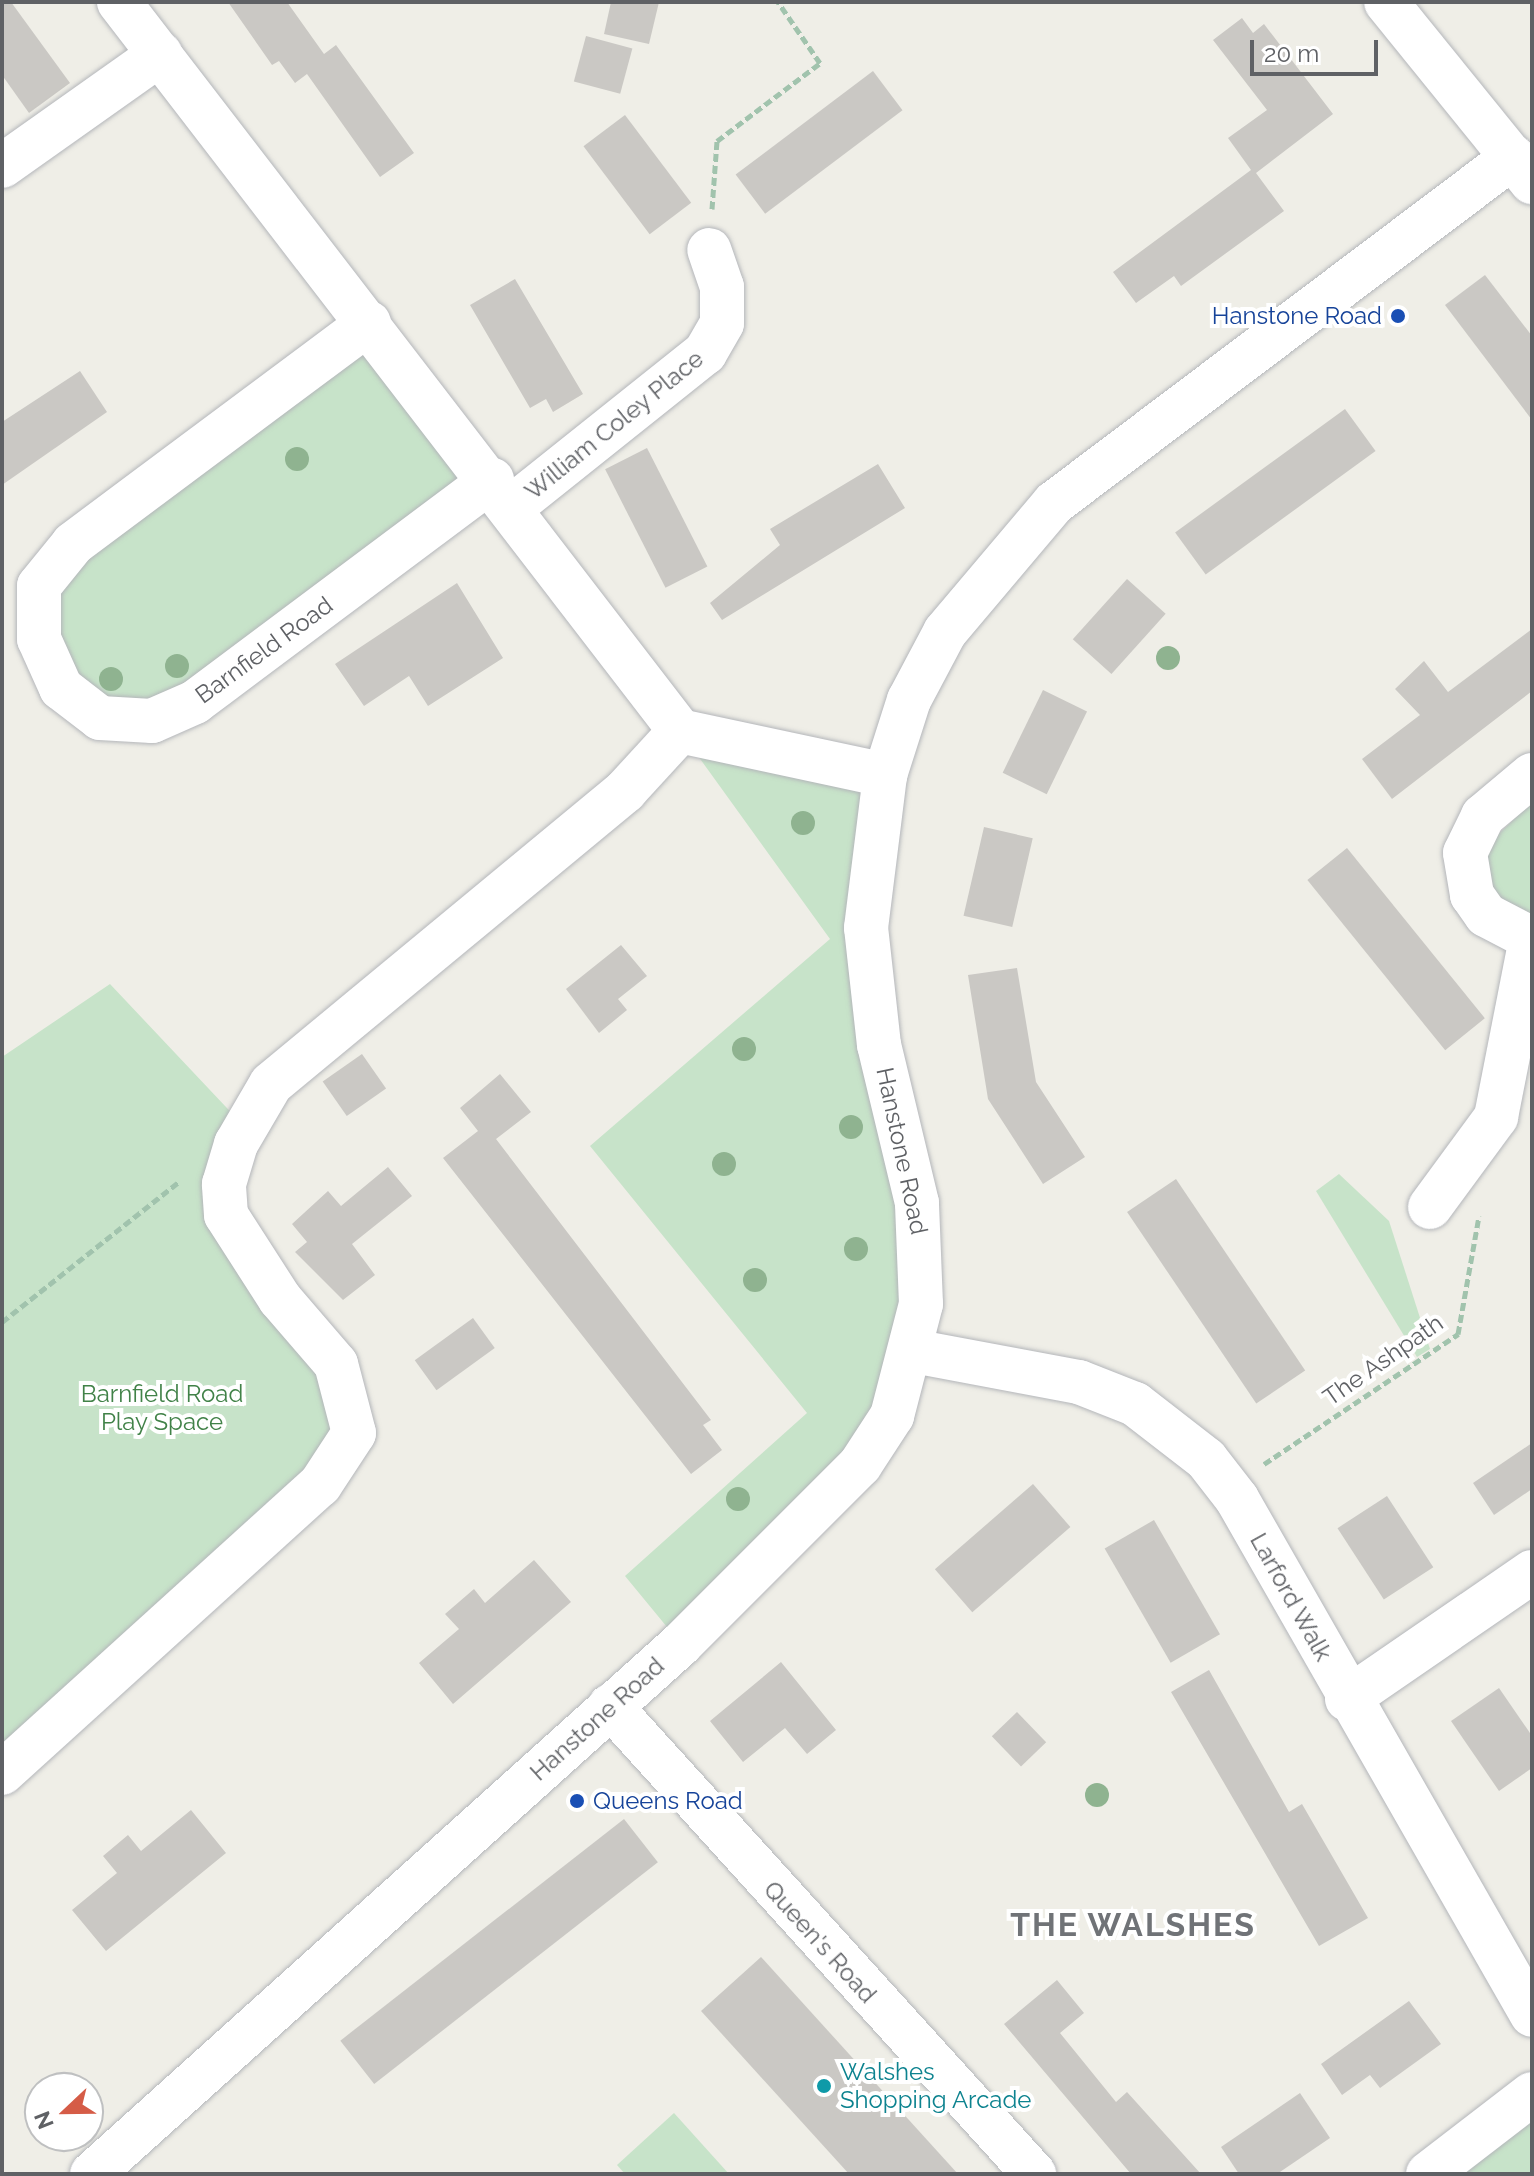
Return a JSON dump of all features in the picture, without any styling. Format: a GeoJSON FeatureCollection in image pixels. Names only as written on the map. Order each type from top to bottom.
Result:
{"type":"FeatureCollection","features":[{"type":"Feature","properties":{"kind":"street"},"geometry":{"type":"LineString","coordinates":[[119,2],[502,493],[680,731],[885,775]]}},
{"type":"Feature","properties":{"kind":"street"},"geometry":{"type":"LineString","coordinates":[[1386,2],[1522,169]]}},
{"type":"Feature","properties":{"kind":"street"},"geometry":{"type":"LineString","coordinates":[[2,166],[160,54]]}},
{"type":"Feature","properties":{"kind":"street","name":"Hanstone Road"},"geometry":{"type":"LineString","coordinates":[[92,2174],[610,1706],[860,1465],[892,1416],[913,1351],[921,1291],[917,1203],[879,1045],[866,928],[885,775],[909,700],[945,632],[1054,503],[1522,169]]}},
{"type":"Feature","properties":{"kind":"street","name":"William Coley Place"},"geometry":{"type":"LineString","coordinates":[[502,493],[705,353],[722,323],[722,287],[709,250]]}},
{"type":"Feature","properties":{"kind":"street","name":"Barnfield Road"},"geometry":{"type":"LineString","coordinates":[[369,323],[73,544],[39,586],[39,639],[61,688],[100,718],[152,721],[195,702],[502,493]]}},
{"type":"Feature","properties":{"kind":"street"},"geometry":{"type":"LineString","coordinates":[[2,1773],[320,1485],[354,1433],[336,1364],[239,1242],[226,1215],[228,1169],[271,1084],[625,791],[680,731]]}},
{"type":"Feature","properties":{"kind":"street"},"geometry":{"type":"LineString","coordinates":[[1430,1207],[1496,1117],[1531,939],[1486,915],[1472,895],[1465,853],[1483,816],[1532,775]]}},
{"type":"Feature","properties":{"kind":"street","name":"Larford Walk"},"geometry":{"type":"LineString","coordinates":[[913,1351],[1079,1382],[1135,1404],[1182,1433],[1229,1487],[1347,1699],[1532,2015]]}},
{"type":"Feature","properties":{"kind":"street"},"geometry":{"type":"LineString","coordinates":[[1347,1699],[1532,1572]]}},
{"type":"Feature","properties":{"kind":"street","name":"Queen's Road"},"geometry":{"type":"LineString","coordinates":[[610,1706],[1034,2174]]}},
{"type":"Feature","properties":{"kind":"street"},"geometry":{"type":"LineString","coordinates":[[1428,2174],[1532,2094]]}},
{"type":"Feature","properties":{"kind":"path"},"geometry":{"type":"LineString","coordinates":[[709,250],[717,141],[820,63],[778,2]]}},
{"type":"Feature","properties":{"kind":"path"},"geometry":{"type":"LineString","coordinates":[[2,1322],[167,1189],[207,1168],[228,1169]]}},
{"type":"Feature","properties":{"kind":"path","name":"The Ashpath"},"geometry":{"type":"LineString","coordinates":[[1229,1487],[1458,1334],[1480,1210]]}},
{"type":"Feature","properties":{"kind":"green space"},"geometry":{"type":"Polygon","coordinates":[[[369,323],[492,480],[195,702],[100,718],[39,639],[73,544],[369,323]]]}},
{"type":"Feature","properties":{"kind":"green space"},"geometry":{"type":"Polygon","coordinates":[[[680,731],[885,775],[871,853],[893,1102],[904,1383],[681,1644],[625,1576],[807,1413],[590,1146],[830,939],[680,731]]]}},
{"type":"Feature","properties":{"kind":"green space"},"geometry":{"type":"Polygon","coordinates":[[[1532,802],[1532,917],[1491,898],[1485,847],[1532,802]]]}},
{"type":"Feature","properties":{"kind":"green space","name":"Barnfield Road Play Space"},"geometry":{"type":"Polygon","coordinates":[[[110,984],[242,1124],[226,1166],[350,1432],[2,1773],[2,1057],[110,984]]]}},
{"type":"Feature","properties":{"kind":"green space"},"geometry":{"type":"Polygon","coordinates":[[[1339,1174],[1389,1221],[1430,1349],[1417,1357],[1316,1191],[1339,1174]]]}},
{"type":"Feature","properties":{"kind":"green space"},"geometry":{"type":"Polygon","coordinates":[[[1532,2094],[1532,2174],[1428,2174],[1532,2094]]]}},
{"type":"Feature","properties":{"kind":"green space"},"geometry":{"type":"Polygon","coordinates":[[[674,2113],[729,2174],[625,2174],[617,2165],[674,2113]]]}},
{"type":"Feature","properties":{"kind":"building"},"geometry":{"type":"Polygon","coordinates":[[[2,2],[11,2],[70,83],[29,113],[2,75],[2,2]]]}},
{"type":"Feature","properties":{"kind":"building"},"geometry":{"type":"Polygon","coordinates":[[[228,2],[287,2],[324,54],[336,45],[414,153],[380,177],[307,74],[295,83],[279,61],[272,65],[228,2]]]}},
{"type":"Feature","properties":{"kind":"building"},"geometry":{"type":"Polygon","coordinates":[[[611,2],[659,2],[649,44],[604,34],[611,2]]]}},
{"type":"Feature","properties":{"kind":"building"},"geometry":{"type":"Polygon","coordinates":[[[1242,18],[1253,33],[1264,24],[1333,114],[1256,173],[1284,211],[1181,286],[1174,276],[1136,303],[1113,272],[1251,170],[1228,138],[1267,110],[1213,40],[1242,18]]]}},
{"type":"Feature","properties":{"kind":"building"},"geometry":{"type":"Polygon","coordinates":[[[586,36],[632,48],[620,94],[574,81],[586,36]]]}},
{"type":"Feature","properties":{"kind":"building"},"geometry":{"type":"Polygon","coordinates":[[[873,71],[902,110],[765,214],[736,175],[873,71]]]}},
{"type":"Feature","properties":{"kind":"building"},"geometry":{"type":"Polygon","coordinates":[[[625,115],[691,203],[650,234],[583,146],[625,115]]]}},
{"type":"Feature","properties":{"kind":"building"},"geometry":{"type":"Polygon","coordinates":[[[1485,275],[1532,336],[1532,420],[1445,305],[1485,275]]]}},
{"type":"Feature","properties":{"kind":"building"},"geometry":{"type":"Polygon","coordinates":[[[515,279],[583,394],[553,412],[546,399],[530,408],[470,305],[515,279]]]}},
{"type":"Feature","properties":{"kind":"building"},"geometry":{"type":"Polygon","coordinates":[[[80,371],[107,412],[2,485],[2,422],[80,371]]]}},
{"type":"Feature","properties":{"kind":"building"},"geometry":{"type":"Polygon","coordinates":[[[1345,409],[1376,451],[1206,575],[1175,532],[1345,409]]]}},
{"type":"Feature","properties":{"kind":"building"},"geometry":{"type":"Polygon","coordinates":[[[647,448],[707,567],[666,588],[605,469],[647,448]]]}},
{"type":"Feature","properties":{"kind":"building"},"geometry":{"type":"Polygon","coordinates":[[[878,464],[905,508],[722,620],[710,603],[780,545],[770,529],[878,464]]]}},
{"type":"Feature","properties":{"kind":"building"},"geometry":{"type":"Polygon","coordinates":[[[1127,579],[1166,614],[1111,674],[1073,639],[1127,579]]]}},
{"type":"Feature","properties":{"kind":"building"},"geometry":{"type":"Polygon","coordinates":[[[457,583],[503,658],[428,706],[409,676],[364,706],[335,664],[457,583]]]}},
{"type":"Feature","properties":{"kind":"building"},"geometry":{"type":"Polygon","coordinates":[[[1532,629],[1532,691],[1392,799],[1362,759],[1420,715],[1395,689],[1424,661],[1448,692],[1532,629]]]}},
{"type":"Feature","properties":{"kind":"building"},"geometry":{"type":"Polygon","coordinates":[[[1043,690],[1087,711],[1047,794],[1003,773],[1043,690]]]}},
{"type":"Feature","properties":{"kind":"building"},"geometry":{"type":"Polygon","coordinates":[[[984,827],[1033,838],[1012,927],[964,916],[984,827]]]}},
{"type":"Feature","properties":{"kind":"building"},"geometry":{"type":"Polygon","coordinates":[[[1347,848],[1485,1018],[1445,1050],[1307,880],[1347,848]]]}},
{"type":"Feature","properties":{"kind":"building"},"geometry":{"type":"Polygon","coordinates":[[[621,945],[647,976],[618,999],[627,1010],[599,1033],[566,989],[621,945]]]}},
{"type":"Feature","properties":{"kind":"building"},"geometry":{"type":"Polygon","coordinates":[[[1017,968],[1036,1082],[1085,1157],[1043,1184],[988,1099],[968,975],[1017,968]]]}},
{"type":"Feature","properties":{"kind":"building"},"geometry":{"type":"Polygon","coordinates":[[[362,1054],[386,1088],[347,1116],[323,1082],[362,1054]]]}},
{"type":"Feature","properties":{"kind":"building"},"geometry":{"type":"Polygon","coordinates":[[[500,1074],[531,1112],[496,1139],[711,1420],[703,1425],[722,1450],[691,1474],[443,1158],[478,1131],[460,1108],[500,1074]]]}},
{"type":"Feature","properties":{"kind":"building"},"geometry":{"type":"Polygon","coordinates":[[[388,1167],[412,1196],[352,1244],[375,1275],[343,1300],[295,1252],[307,1242],[292,1224],[328,1191],[341,1206],[388,1167]]]}},
{"type":"Feature","properties":{"kind":"building"},"geometry":{"type":"Polygon","coordinates":[[[1176,1179],[1305,1371],[1256,1404],[1127,1212],[1176,1179]]]}},
{"type":"Feature","properties":{"kind":"building"},"geometry":{"type":"Polygon","coordinates":[[[473,1318],[495,1348],[436,1390],[415,1360],[473,1318]]]}},
{"type":"Feature","properties":{"kind":"building"},"geometry":{"type":"Polygon","coordinates":[[[1532,1443],[1532,1489],[1494,1515],[1473,1483],[1532,1443]]]}},
{"type":"Feature","properties":{"kind":"building"},"geometry":{"type":"Polygon","coordinates":[[[1033,1484],[1070,1527],[972,1612],[935,1569],[1033,1484]]]}},
{"type":"Feature","properties":{"kind":"building"},"geometry":{"type":"Polygon","coordinates":[[[1387,1496],[1433,1567],[1384,1599],[1338,1528],[1387,1496]]]}},
{"type":"Feature","properties":{"kind":"building"},"geometry":{"type":"Polygon","coordinates":[[[1154,1520],[1220,1634],[1171,1663],[1105,1548],[1154,1520]]]}},
{"type":"Feature","properties":{"kind":"building"},"geometry":{"type":"Polygon","coordinates":[[[534,1560],[571,1602],[453,1704],[419,1663],[459,1629],[445,1614],[474,1589],[485,1603],[534,1560]]]}},
{"type":"Feature","properties":{"kind":"building"},"geometry":{"type":"Polygon","coordinates":[[[781,1662],[836,1730],[807,1754],[785,1728],[743,1762],[710,1721],[781,1662]]]}},
{"type":"Feature","properties":{"kind":"building"},"geometry":{"type":"Polygon","coordinates":[[[1209,1670],[1289,1812],[1302,1804],[1368,1918],[1319,1946],[1171,1692],[1209,1670]]]}},
{"type":"Feature","properties":{"kind":"building"},"geometry":{"type":"Polygon","coordinates":[[[1499,1688],[1532,1736],[1532,1768],[1499,1791],[1451,1721],[1499,1688]]]}},
{"type":"Feature","properties":{"kind":"building"},"geometry":{"type":"Polygon","coordinates":[[[1017,1712],[1046,1742],[1021,1767],[992,1736],[1017,1712]]]}},
{"type":"Feature","properties":{"kind":"building"},"geometry":{"type":"Polygon","coordinates":[[[191,1810],[226,1853],[106,1951],[72,1910],[117,1873],[103,1856],[128,1835],[141,1851],[191,1810]]]}},
{"type":"Feature","properties":{"kind":"building"},"geometry":{"type":"Polygon","coordinates":[[[624,1819],[658,1862],[374,2084],[340,2041],[624,1819]]]}},
{"type":"Feature","properties":{"kind":"building","name":"Walshes Shopping Arcade"},"geometry":{"type":"Polygon","coordinates":[[[761,1957],[958,2174],[849,2174],[701,2011],[761,1957]]]}},
{"type":"Feature","properties":{"kind":"building"},"geometry":{"type":"Polygon","coordinates":[[[1057,1980],[1084,2013],[1060,2033],[1116,2102],[1127,2092],[1201,2174],[1131,2174],[1004,2024],[1057,1980]]]}},
{"type":"Feature","properties":{"kind":"building"},"geometry":{"type":"Polygon","coordinates":[[[1409,2001],[1441,2044],[1380,2088],[1370,2075],[1342,2095],[1321,2064],[1409,2001]]]}},
{"type":"Feature","properties":{"kind":"building"},"geometry":{"type":"Polygon","coordinates":[[[1300,2093],[1330,2138],[1277,2174],[1239,2174],[1221,2147],[1300,2093]]]}},
{"type":"Feature","properties":{"kind":"place","name":"Hanstone Road"},"geometry":{"type":"Point","coordinates":[1398,316]}},
{"type":"Feature","properties":{"kind":"place","name":"Queens Road"},"geometry":{"type":"Point","coordinates":[577,1801]}},
{"type":"Feature","properties":{"kind":"place","name":"Walshes Shopping Arcade"},"geometry":{"type":"Point","coordinates":[824,2086]}},
{"type":"Feature","properties":{"kind":"district","name":"THE WALSHES"},"geometry":{"type":"Point","coordinates":[1133,1925]}}]}
